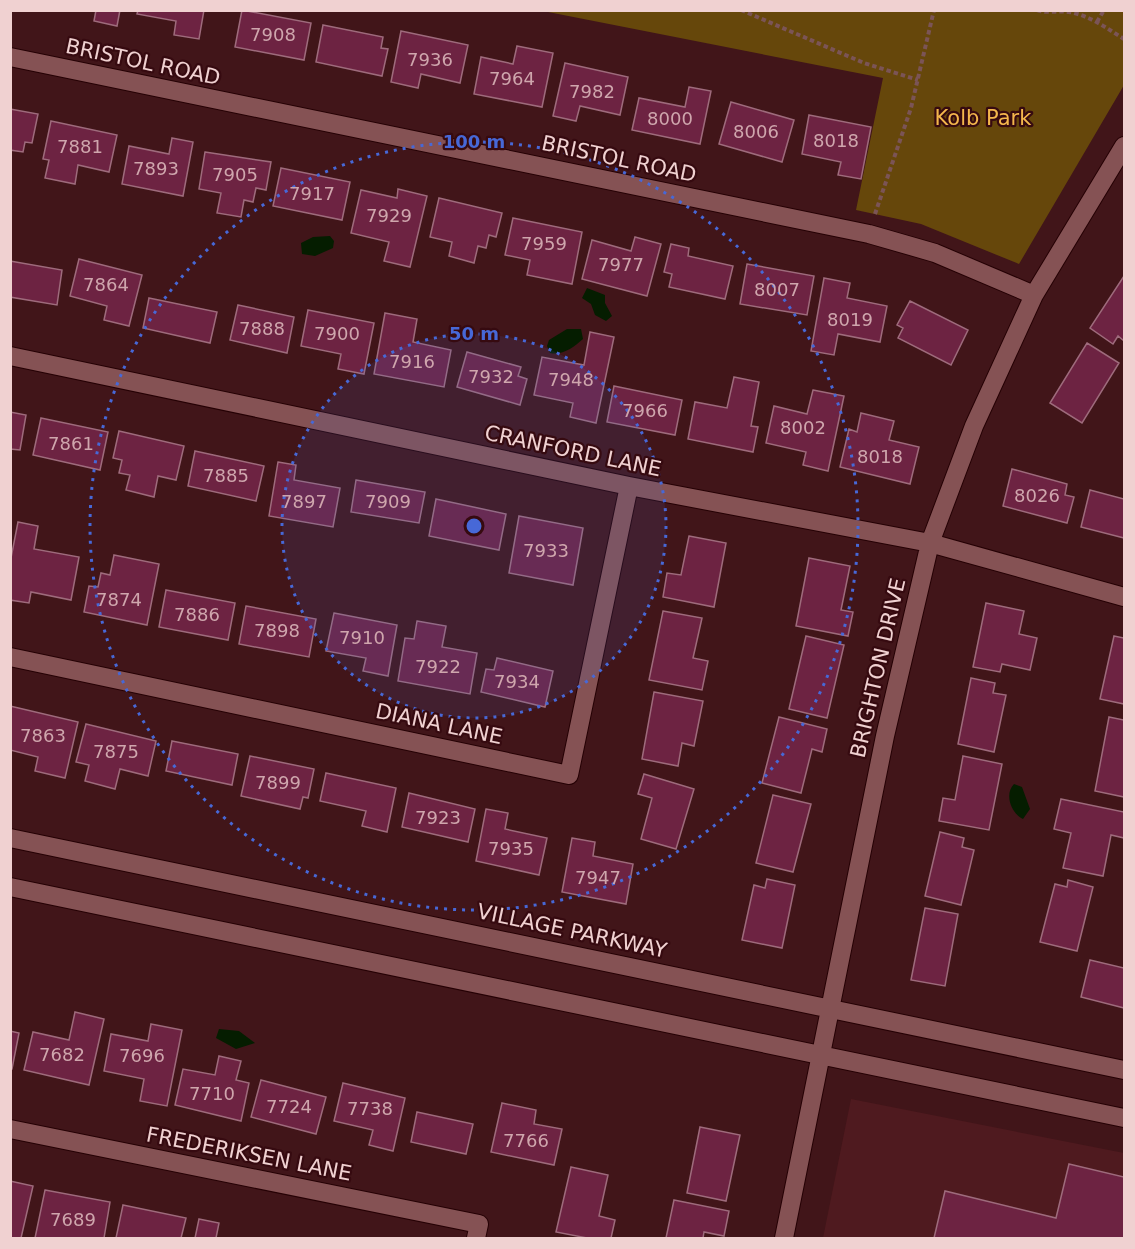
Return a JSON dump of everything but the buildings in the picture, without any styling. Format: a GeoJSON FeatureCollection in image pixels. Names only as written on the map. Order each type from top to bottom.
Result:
{"type":"FeatureCollection","features":[{"type":"Feature","properties":{"kind":"street","name":"BRISTOL ROAD"},"geometry":{"type":"LineString","coordinates":[[10,57],[868,234],[935,253],[1034,294]]}},
{"type":"Feature","properties":{"kind":"street","name":"BRIGHTON DRIVE"},"geometry":{"type":"LineString","coordinates":[[784,1239],[885,736],[930,543],[974,426],[1034,294],[1125,146]]}},
{"type":"Feature","properties":{"kind":"street","name":"CRANFORD LANE"},"geometry":{"type":"LineString","coordinates":[[10,356],[629,486],[930,543],[1125,597]]}},
{"type":"Feature","properties":{"kind":"street","name":"DIANA LANE"},"geometry":{"type":"LineString","coordinates":[[10,657],[569,775],[629,486]]}},
{"type":"Feature","properties":{"kind":"street","name":"VILLAGE PARKWAY"},"geometry":{"type":"LineString","coordinates":[[10,838],[1125,1070]]}},
{"type":"Feature","properties":{"kind":"street"},"geometry":{"type":"LineString","coordinates":[[10,887],[1125,1118]]}},
{"type":"Feature","properties":{"kind":"street","name":"FREDERIKSEN LANE"},"geometry":{"type":"LineString","coordinates":[[10,1129],[478,1231]]}},
{"type":"Feature","properties":{"kind":"path"},"geometry":{"type":"LineString","coordinates":[[741,10],[864,63],[918,80]]}},
{"type":"Feature","properties":{"kind":"path"},"geometry":{"type":"LineString","coordinates":[[876,213],[918,80],[934,10]]}},
{"type":"Feature","properties":{"kind":"path"},"geometry":{"type":"LineString","coordinates":[[1037,10],[1048,14],[1069,12],[1097,22],[1125,39]]}},
{"type":"Feature","properties":{"kind":"path"},"geometry":{"type":"LineString","coordinates":[[1097,22],[1104,10]]}},
{"type":"Feature","properties":{"kind":"shaded area"},"geometry":{"type":"Polygon","coordinates":[[[330,236],[334,241],[333,248],[315,256],[302,254],[301,243],[313,237],[330,236]]]}},
{"type":"Feature","properties":{"kind":"shaded area"},"geometry":{"type":"Polygon","coordinates":[[[587,288],[605,295],[605,303],[612,316],[606,321],[595,315],[591,304],[582,298],[587,288]]]}},
{"type":"Feature","properties":{"kind":"shaded area"},"geometry":{"type":"Polygon","coordinates":[[[567,329],[581,329],[583,339],[563,352],[550,353],[547,346],[549,340],[567,329]]]}},
{"type":"Feature","properties":{"kind":"shaded area"},"geometry":{"type":"Polygon","coordinates":[[[1014,784],[1022,787],[1030,809],[1023,819],[1010,803],[1011,788],[1014,784]]]}},
{"type":"Feature","properties":{"kind":"shaded area"},"geometry":{"type":"Polygon","coordinates":[[[219,1029],[239,1031],[255,1043],[236,1049],[216,1038],[219,1029]]]}},
{"type":"Feature","properties":{"kind":"shaded area"},"geometry":{"type":"Polygon","coordinates":[[[851,1099],[1124,1153],[1124,1238],[823,1238],[851,1099]]]}},
{"type":"Feature","properties":{"kind":"green space","name":"Kolb Park"},"geometry":{"type":"Polygon","coordinates":[[[543,11],[1124,11],[1124,85],[1019,264],[921,224],[856,210],[883,78],[543,11]]]}}]}
